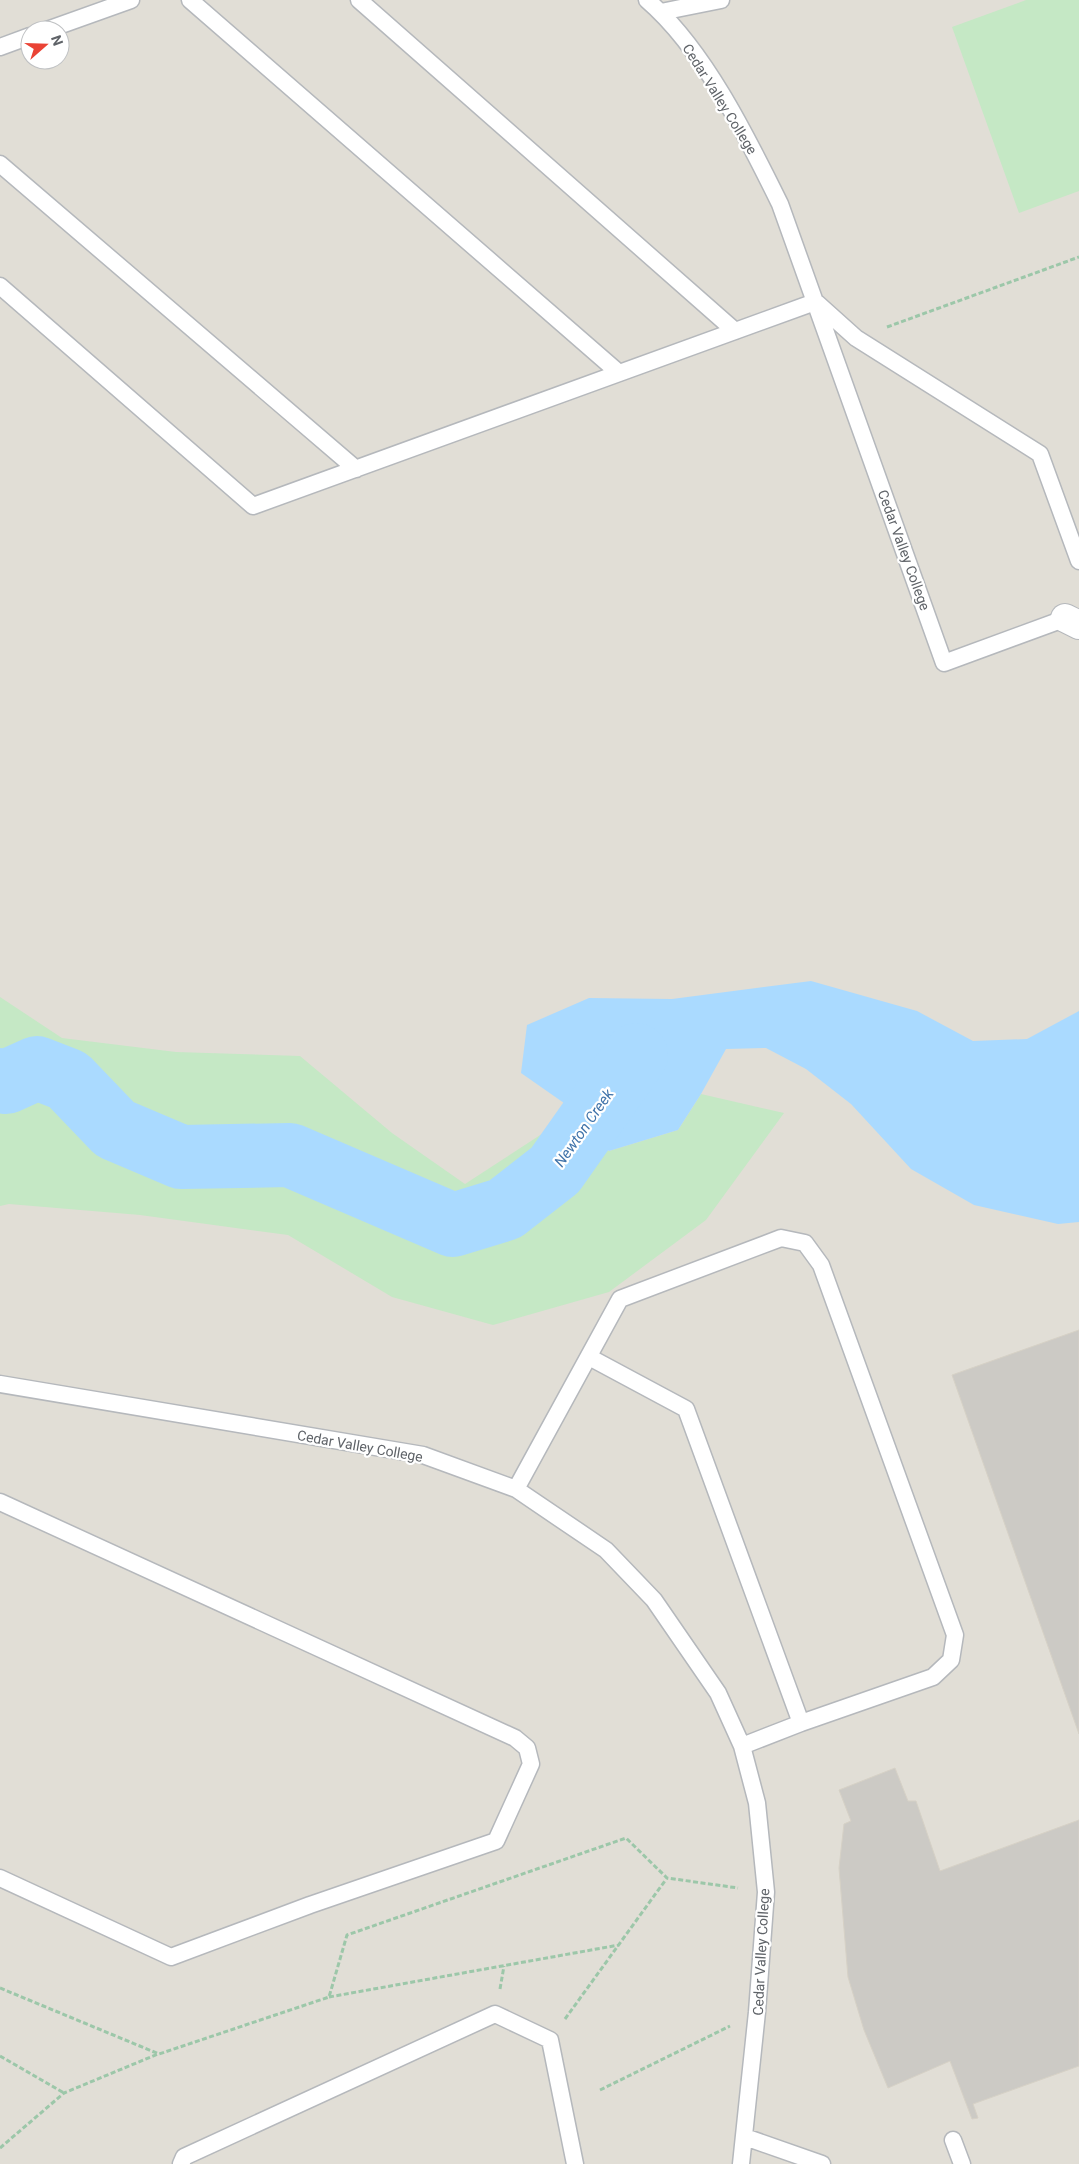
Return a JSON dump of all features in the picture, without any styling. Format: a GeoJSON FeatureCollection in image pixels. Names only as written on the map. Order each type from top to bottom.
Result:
{"type":"FeatureCollection","features":[{"type":"Feature","properties":{"kind":"lane"},"geometry":{"type":"LineString","coordinates":[[70,22],[131,0]]}},
{"type":"Feature","properties":{"kind":"lane"},"geometry":{"type":"LineString","coordinates":[[190,0],[619,373]]}},
{"type":"Feature","properties":{"kind":"lane"},"geometry":{"type":"LineString","coordinates":[[358,0],[736,331]]}},
{"type":"Feature","properties":{"kind":"lane","name":"Cedar Valley College"},"geometry":{"type":"LineString","coordinates":[[647,0],[661,12],[698,58],[748,138],[780,204],[944,663],[1074,619]]}},
{"type":"Feature","properties":{"kind":"lane"},"geometry":{"type":"LineString","coordinates":[[661,12],[721,0]]}},
{"type":"Feature","properties":{"kind":"lane"},"geometry":{"type":"LineString","coordinates":[[0,47],[20,40]]}},
{"type":"Feature","properties":{"kind":"lane"},"geometry":{"type":"LineString","coordinates":[[0,164],[356,469]]}},
{"type":"Feature","properties":{"kind":"lane"},"geometry":{"type":"LineString","coordinates":[[0,286],[253,506],[816,302]]}},
{"type":"Feature","properties":{"kind":"lane","name":"Cedar Valley College"},"geometry":{"type":"LineString","coordinates":[[816,302],[856,338],[1040,454],[1079,561]]}},
{"type":"Feature","properties":{"kind":"lane"},"geometry":{"type":"LineString","coordinates":[[516,1489],[620,1299],[781,1238],[805,1243],[821,1265],[956,1635],[951,1660],[934,1677],[801,1723],[742,1746]]}},
{"type":"Feature","properties":{"kind":"lane"},"geometry":{"type":"LineString","coordinates":[[589,1356],[686,1409],[801,1723]]}},
{"type":"Feature","properties":{"kind":"lane","name":"Cedar Valley College"},"geometry":{"type":"LineString","coordinates":[[0,1384],[422,1455],[516,1489],[606,1550],[654,1600],[718,1693],[742,1746],[757,1803],[766,1892],[758,2012],[741,2164]]}},
{"type":"Feature","properties":{"kind":"lane"},"geometry":{"type":"LineString","coordinates":[[0,1502],[516,1738],[526,1748],[531,1764],[496,1841],[310,1905],[171,1957],[0,1878]]}},
{"type":"Feature","properties":{"kind":"lane"},"geometry":{"type":"LineString","coordinates":[[181,2164],[184,2157],[495,2014],[550,2040],[575,2164]]}},
{"type":"Feature","properties":{"kind":"lane"},"geometry":{"type":"LineString","coordinates":[[745,2137],[822,2164]]}},
{"type":"Feature","properties":{"kind":"lane"},"geometry":{"type":"LineString","coordinates":[[953,2140],[962,2164]]}},
{"type":"Feature","properties":{"kind":"path"},"geometry":{"type":"LineString","coordinates":[[856,338],[1079,257]]}},
{"type":"Feature","properties":{"kind":"path"},"geometry":{"type":"LineString","coordinates":[[329,1997],[347,1935],[626,1838],[667,1878],[766,1892]]}},
{"type":"Feature","properties":{"kind":"path"},"geometry":{"type":"LineString","coordinates":[[550,2040],[667,1878]]}},
{"type":"Feature","properties":{"kind":"path"},"geometry":{"type":"LineString","coordinates":[[0,2148],[64,2093],[159,2054],[329,1997],[619,1945]]}},
{"type":"Feature","properties":{"kind":"path"},"geometry":{"type":"LineString","coordinates":[[0,1988],[159,2054]]}},
{"type":"Feature","properties":{"kind":"path"},"geometry":{"type":"LineString","coordinates":[[600,2090],[758,2012]]}},
{"type":"Feature","properties":{"kind":"path"},"geometry":{"type":"LineString","coordinates":[[0,2056],[64,2093]]}},
{"type":"Feature","properties":{"kind":"shaded area"},"geometry":{"type":"Polygon","coordinates":[[[0,0],[1079,0],[1079,2164],[0,2164],[0,0]]]}},
{"type":"Feature","properties":{"kind":"green space"},"geometry":{"type":"Polygon","coordinates":[[[1026,0],[1079,0],[1079,191],[1019,213],[952,27],[1026,0]]]}},
{"type":"Feature","properties":{"kind":"green space"},"geometry":{"type":"Polygon","coordinates":[[[0,997],[62,1038],[176,1052],[300,1056],[392,1133],[465,1184],[574,1113],[609,1151],[678,1130],[701,1094],[784,1113],[706,1220],[609,1292],[493,1325],[392,1297],[288,1235],[140,1215],[9,1204],[0,1206],[0,997]]]}},
{"type":"Feature","properties":{"kind":"water"},"geometry":{"type":"Polygon","coordinates":[[[811,981],[917,1011],[973,1041],[1027,1039],[1079,1011],[1079,1222],[1058,1224],[974,1205],[911,1169],[851,1104],[806,1069],[766,1048],[726,1049],[678,1130],[609,1151],[564,1103],[521,1073],[527,1025],[589,998],[672,999],[811,981]]]}},
{"type":"Feature","properties":{"kind":"building"},"geometry":{"type":"Polygon","coordinates":[[[1079,1330],[1079,1734],[952,1375],[1079,1330]]]}},
{"type":"Feature","properties":{"kind":"building"},"geometry":{"type":"Polygon","coordinates":[[[895,1768],[908,1801],[916,1801],[940,1871],[1079,1820],[1079,2066],[973,2104],[978,2118],[972,2119],[950,2061],[888,2088],[864,2030],[848,1977],[839,1868],[844,1824],[851,1821],[839,1790],[895,1768]]]}},
{"type":"Feature","properties":{"kind":"waterway","name":"Newton Creek"},"geometry":{"type":"LineString","coordinates":[[0,1080],[6,1082],[37,1068],[68,1080],[115,1129],[181,1157],[290,1155],[453,1225],[505,1209],[555,1170],[636,1055]]}}]}
